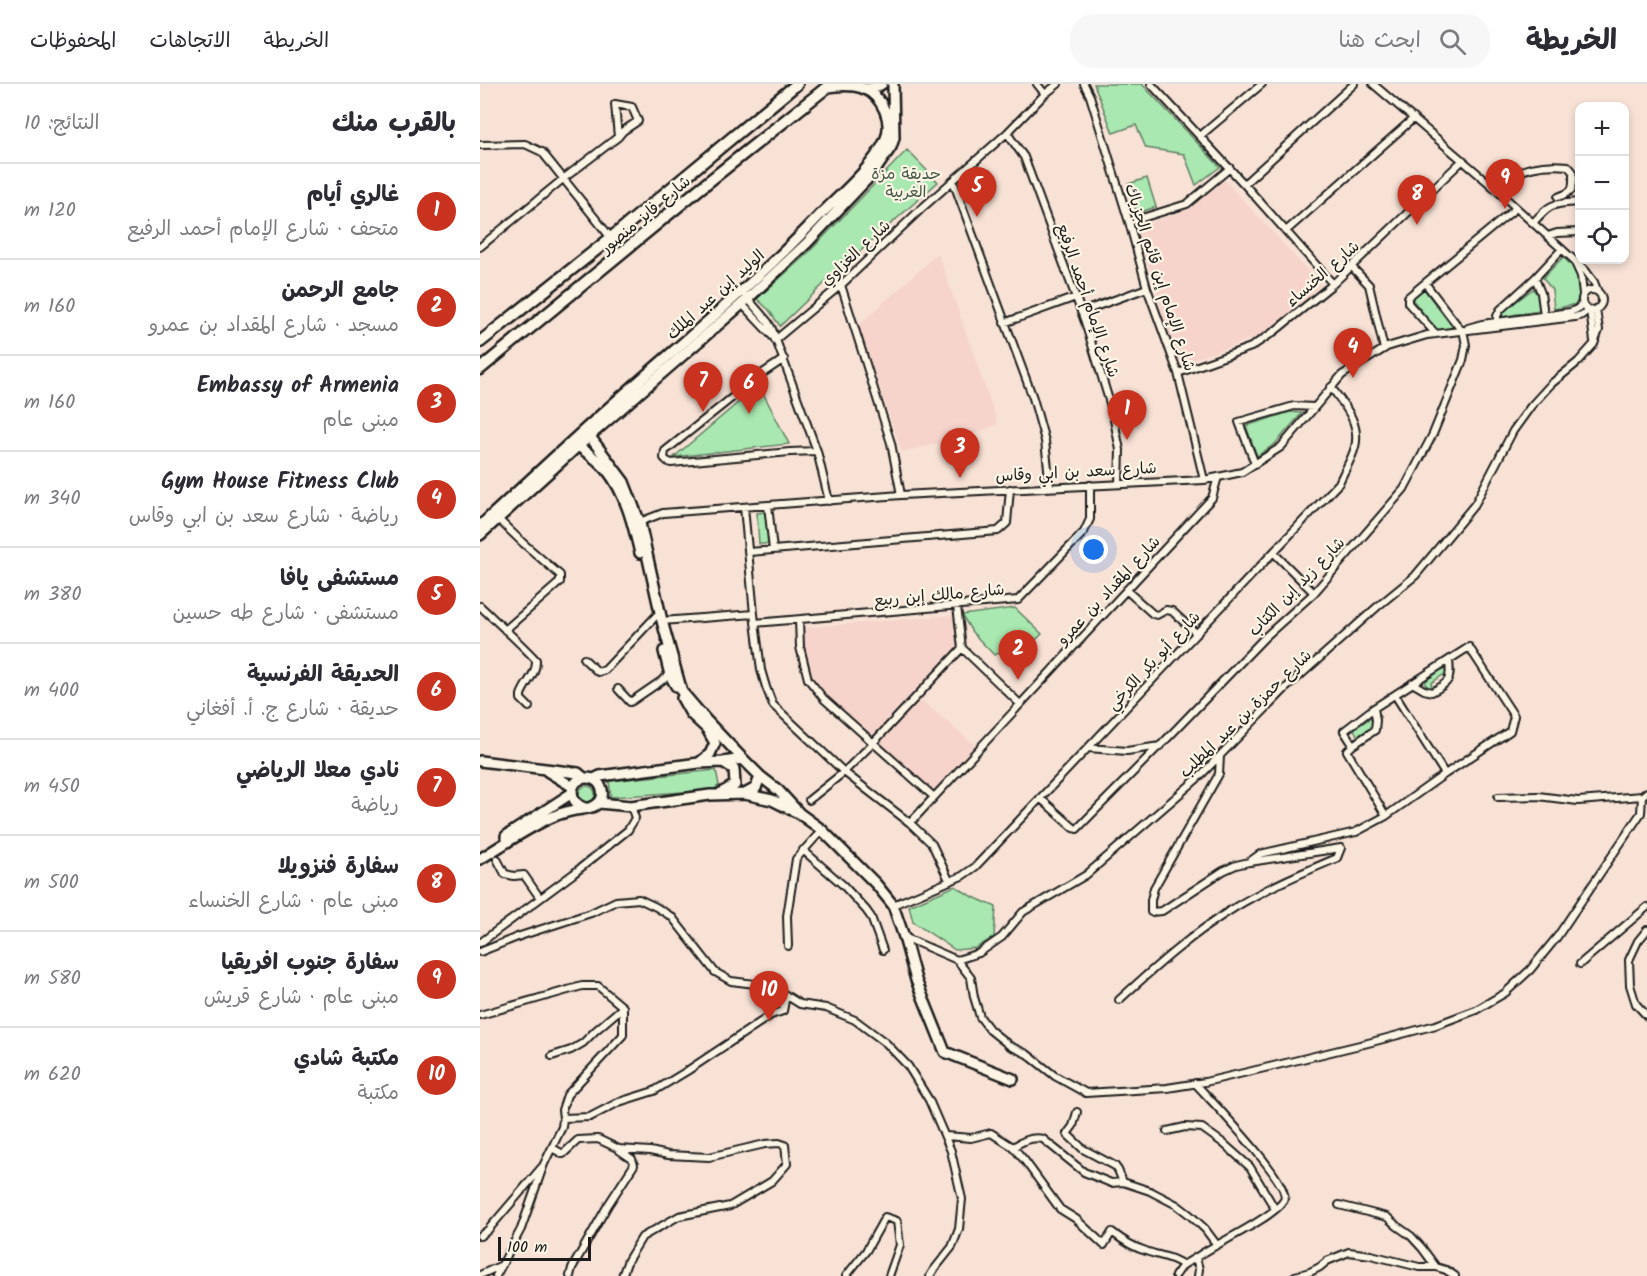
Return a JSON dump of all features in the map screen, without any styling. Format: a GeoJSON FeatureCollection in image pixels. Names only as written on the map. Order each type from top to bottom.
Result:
{"type":"FeatureCollection","features":[{"type":"Feature","properties":{"kind":"highway","name":"شارع فايز منصور"},"geometry":{"type":"LineString","coordinates":[[480,342],[611,238],[789,86]]}},
{"type":"Feature","properties":{"kind":"highway","name":"شارع فايز منصور"},"geometry":{"type":"LineString","coordinates":[[480,369],[829,86]]}},
{"type":"Feature","properties":{"kind":"street"},"geometry":{"type":"LineString","coordinates":[[829,86],[847,85],[864,88],[877,87],[882,84]]}},
{"type":"Feature","properties":{"kind":"street","name":"الوليد إبن عبد الملك"},"geometry":{"type":"LineString","coordinates":[[480,526],[807,243],[874,172],[891,147],[894,138],[892,84]]}},
{"type":"Feature","properties":{"kind":"street"},"geometry":{"type":"LineString","coordinates":[[1037,84],[1045,94]]}},
{"type":"Feature","properties":{"kind":"street","name":"شارع الغزاوي"},"geometry":{"type":"LineString","coordinates":[[775,340],[841,285],[1058,84]]}},
{"type":"Feature","properties":{"kind":"street","name":"شارع الإمام إبن قائم الجزياك"},"geometry":{"type":"LineString","coordinates":[[1084,84],[1090,96],[1129,222],[1147,288],[1178,373],[1204,480]]}},
{"type":"Feature","properties":{"kind":"street"},"geometry":{"type":"LineString","coordinates":[[1150,84],[1230,168],[1333,284]]}},
{"type":"Feature","properties":{"kind":"street"},"geometry":{"type":"LineString","coordinates":[[1156,90],[1163,84]]}},
{"type":"Feature","properties":{"kind":"street"},"geometry":{"type":"LineString","coordinates":[[1200,136],[1262,84]]}},
{"type":"Feature","properties":{"kind":"street"},"geometry":{"type":"LineString","coordinates":[[1244,184],[1354,84]]}},
{"type":"Feature","properties":{"kind":"street"},"geometry":{"type":"LineString","coordinates":[[1373,84],[1490,184],[1575,261]]}},
{"type":"Feature","properties":{"kind":"street"},"geometry":{"type":"LineString","coordinates":[[864,88],[881,103],[893,97]]}},
{"type":"Feature","properties":{"kind":"street","name":"الوليد إبن عبد الملك"},"geometry":{"type":"LineString","coordinates":[[742,298],[879,151],[885,141],[888,126],[885,109],[881,103]]}},
{"type":"Feature","properties":{"kind":"street"},"geometry":{"type":"LineString","coordinates":[[480,247],[618,137],[623,131],[638,121],[632,107],[615,104],[618,137]]}},
{"type":"Feature","properties":{"kind":"street"},"geometry":{"type":"LineString","coordinates":[[1286,231],[1414,118]]}},
{"type":"Feature","properties":{"kind":"street","name":"شارع الإمام أحمد الرفيع"},"geometry":{"type":"LineString","coordinates":[[1006,133],[1024,157],[1081,312],[1112,410],[1120,450],[1119,484]]}},
{"type":"Feature","properties":{"kind":"street"},"geometry":{"type":"LineString","coordinates":[[480,145],[525,144],[542,152],[611,238]]}},
{"type":"Feature","properties":{"kind":"street","name":"شارع الخنساء"},"geometry":{"type":"LineString","coordinates":[[1178,373],[1251,347],[1275,331],[1352,267],[1462,160]]}},
{"type":"Feature","properties":{"kind":"street"},"geometry":{"type":"LineString","coordinates":[[1490,184],[1530,167],[1568,166],[1573,172],[1573,187],[1571,191],[1558,197]]}},
{"type":"Feature","properties":{"kind":"street"},"geometry":{"type":"LineString","coordinates":[[1129,222],[1187,204],[1230,168]]}},
{"type":"Feature","properties":{"kind":"street"},"geometry":{"type":"LineString","coordinates":[[952,181],[1033,398],[1045,441],[1050,487]]}},
{"type":"Feature","properties":{"kind":"street"},"geometry":{"type":"LineString","coordinates":[[1533,223],[1548,207],[1575,202]]}},
{"type":"Feature","properties":{"kind":"street"},"geometry":{"type":"LineString","coordinates":[[1436,333],[1408,303],[1408,297],[1516,208]]}},
{"type":"Feature","properties":{"kind":"street"},"geometry":{"type":"LineString","coordinates":[[1548,236],[1575,232]]}},
{"type":"Feature","properties":{"kind":"street"},"geometry":{"type":"LineString","coordinates":[[1497,322],[1500,310],[1562,249]]}},
{"type":"Feature","properties":{"kind":"street"},"geometry":{"type":"LineString","coordinates":[[1576,264],[1581,276],[1582,304],[1591,310],[1602,303],[1602,297],[1585,270],[1578,264]]}},
{"type":"Feature","properties":{"kind":"street"},"geometry":{"type":"LineString","coordinates":[[1352,267],[1369,285],[1384,349]]}},
{"type":"Feature","properties":{"kind":"street"},"geometry":{"type":"LineString","coordinates":[[1535,278],[1541,292],[1544,315]]}},
{"type":"Feature","properties":{"kind":"street"},"geometry":{"type":"LineString","coordinates":[[1425,283],[1463,330]]}},
{"type":"Feature","properties":{"kind":"street"},"geometry":{"type":"LineString","coordinates":[[841,285],[891,443],[901,495]]}},
{"type":"Feature","properties":{"kind":"street"},"geometry":{"type":"LineString","coordinates":[[1081,312],[1147,288]]}},
{"type":"Feature","properties":{"kind":"street"},"geometry":{"type":"LineString","coordinates":[[1583,294],[1590,289],[1599,292]]}},
{"type":"Feature","properties":{"kind":"street"},"geometry":{"type":"LineString","coordinates":[[1004,323],[1076,297]]}},
{"type":"Feature","properties":{"kind":"street"},"geometry":{"type":"LineString","coordinates":[[742,298],[775,340],[784,359],[817,451],[829,501]]}},
{"type":"Feature","properties":{"kind":"street","name":"شارع سعد بن ابي وقاس"},"geometry":{"type":"LineString","coordinates":[[1463,330],[1478,324],[1570,312],[1582,304]]}},
{"type":"Feature","properties":{"kind":"street","name":"شارع سعد بن ابي وقاس"},"geometry":{"type":"LineString","coordinates":[[636,523],[663,513],[901,495],[1204,480],[1242,472],[1281,447],[1342,375],[1384,349],[1436,333],[1575,317],[1591,310]]}},
{"type":"Feature","properties":{"kind":"street","name":"شارع حمزة بن عبد المطلب"},"geometry":{"type":"LineString","coordinates":[[957,960],[978,953],[1002,937],[1023,912],[1086,875],[1198,778],[1286,688],[1415,576],[1475,504],[1513,431],[1531,406],[1551,384],[1578,362],[1593,344],[1599,330],[1591,310]]}},
{"type":"Feature","properties":{"kind":"street","name":"شارع زيد إبن الكتاب"},"geometry":{"type":"LineString","coordinates":[[1040,798],[1077,829],[1265,637],[1314,593],[1404,489],[1434,434],[1463,360],[1466,345],[1463,330]]}},
{"type":"Feature","properties":{"kind":"street"},"geometry":{"type":"LineString","coordinates":[[784,359],[763,373],[665,452],[664,458],[671,463],[817,451]]}},
{"type":"Feature","properties":{"kind":"street","name":"شارع أبو بكر الكرخي"},"geometry":{"type":"LineString","coordinates":[[893,905],[962,876],[975,867],[1339,483],[1355,447],[1356,427],[1350,414],[1331,387]]}},
{"type":"Feature","properties":{"kind":"street"},"geometry":{"type":"LineString","coordinates":[[1255,464],[1239,422],[1294,406],[1314,408]]}},
{"type":"Feature","properties":{"kind":"street"},"geometry":{"type":"LineString","coordinates":[[587,433],[624,482],[659,619],[670,675],[691,714],[707,729],[715,743],[710,754],[699,763]]}},
{"type":"Feature","properties":{"kind":"street"},"geometry":{"type":"LineString","coordinates":[[575,443],[606,469],[620,490],[636,523]]}},
{"type":"Feature","properties":{"kind":"street","name":"الوليد إبن عبد الملك"},"geometry":{"type":"LineString","coordinates":[[480,535],[575,443]]}},
{"type":"Feature","properties":{"kind":"street","name":"شارع المقداد بن عمرو"},"geometry":{"type":"LineString","coordinates":[[910,823],[1212,498],[1218,477]]}},
{"type":"Feature","properties":{"kind":"street","name":"شارع مالك إبن ربيع"},"geometry":{"type":"LineString","coordinates":[[755,623],[799,621],[1018,600],[1084,532],[1090,519],[1090,485]]}},
{"type":"Feature","properties":{"kind":"street"},"geometry":{"type":"LineString","coordinates":[[749,552],[999,531],[1007,524],[1010,489]]}},
{"type":"Feature","properties":{"kind":"street"},"geometry":{"type":"LineString","coordinates":[[768,505],[773,550]]}},
{"type":"Feature","properties":{"kind":"street"},"geometry":{"type":"LineString","coordinates":[[744,507],[761,670],[773,705],[844,772],[910,823],[932,844],[949,880]]}},
{"type":"Feature","properties":{"kind":"street"},"geometry":{"type":"LineString","coordinates":[[498,519],[561,578],[560,582],[505,630]]}},
{"type":"Feature","properties":{"kind":"street"},"geometry":{"type":"LineString","coordinates":[[1274,553],[1314,593]]}},
{"type":"Feature","properties":{"kind":"street"},"geometry":{"type":"LineString","coordinates":[[1126,590],[1153,614],[1157,615],[1166,610],[1172,611],[1197,634]]}},
{"type":"Feature","properties":{"kind":"street"},"geometry":{"type":"LineString","coordinates":[[480,606],[536,660],[537,665],[533,675],[522,691],[520,699],[529,707]]}},
{"type":"Feature","properties":{"kind":"street"},"geometry":{"type":"LineString","coordinates":[[957,606],[962,648],[1020,704]]}},
{"type":"Feature","properties":{"kind":"street"},"geometry":{"type":"LineString","coordinates":[[584,659],[598,672],[604,670],[659,619],[754,614]]}},
{"type":"Feature","properties":{"kind":"street"},"geometry":{"type":"LineString","coordinates":[[659,619],[682,692],[743,759],[778,790],[800,814]]}},
{"type":"Feature","properties":{"kind":"street"},"geometry":{"type":"LineString","coordinates":[[799,621],[800,647],[808,678],[824,699],[934,797]]}},
{"type":"Feature","properties":{"kind":"street"},"geometry":{"type":"LineString","coordinates":[[1249,862],[1260,854],[1356,832],[1386,816],[1510,731],[1514,716],[1469,647],[1374,708],[1344,731],[1353,745]]}},
{"type":"Feature","properties":{"kind":"street"},"geometry":{"type":"LineString","coordinates":[[809,800],[844,772],[962,648]]}},
{"type":"Feature","properties":{"kind":"street"},"geometry":{"type":"LineString","coordinates":[[1413,683],[1432,692],[1447,684],[1450,676],[1449,660]]}},
{"type":"Feature","properties":{"kind":"street"},"geometry":{"type":"LineString","coordinates":[[618,689],[630,702],[670,675]]}},
{"type":"Feature","properties":{"kind":"street"},"geometry":{"type":"LineString","coordinates":[[1395,695],[1445,774]]}},
{"type":"Feature","properties":{"kind":"street"},"geometry":{"type":"LineString","coordinates":[[1374,708],[1375,730],[1347,751],[1386,816]]}},
{"type":"Feature","properties":{"kind":"street"},"geometry":{"type":"LineString","coordinates":[[1088,748],[1127,751],[1160,746]]}},
{"type":"Feature","properties":{"kind":"street"},"geometry":{"type":"LineString","coordinates":[[1119,1000],[1168,956],[1233,909],[1276,885],[1337,858],[1341,848],[1236,865],[1162,911],[1151,912],[1154,888],[1219,774],[1220,756]]}},
{"type":"Feature","properties":{"kind":"street"},"geometry":{"type":"LineString","coordinates":[[585,808],[574,801],[573,790],[576,783],[600,776],[743,759]]}},
{"type":"Feature","properties":{"kind":"street"},"geometry":{"type":"LineString","coordinates":[[480,761],[578,773],[601,786],[602,790],[602,799],[599,803],[590,808],[553,817],[480,859]]}},
{"type":"Feature","properties":{"kind":"street"},"geometry":{"type":"LineString","coordinates":[[719,795],[735,785],[734,769],[723,762]]}},
{"type":"Feature","properties":{"kind":"street"},"geometry":{"type":"LineString","coordinates":[[542,769],[562,779],[573,790]]}},
{"type":"Feature","properties":{"kind":"street"},"geometry":{"type":"LineString","coordinates":[[745,794],[756,788],[760,776]]}},
{"type":"Feature","properties":{"kind":"street"},"geometry":{"type":"LineString","coordinates":[[480,853],[573,790]]}},
{"type":"Feature","properties":{"kind":"street"},"geometry":{"type":"LineString","coordinates":[[599,803],[631,806],[745,794],[772,801],[800,814],[822,830],[876,884],[893,905],[916,980],[945,1052],[1013,1079]]}},
{"type":"Feature","properties":{"kind":"street"},"geometry":{"type":"LineString","coordinates":[[904,937],[957,960],[971,978],[980,1017],[990,1030],[1055,1076],[1086,1093],[1167,1088],[1368,1043],[1436,1025],[1476,1010],[1505,993],[1530,970],[1563,929],[1641,813],[1644,794],[1578,801],[1538,796],[1498,797]]}},
{"type":"Feature","properties":{"kind":"street"},"geometry":{"type":"LineString","coordinates":[[480,943],[628,830],[635,818],[631,806]]}},
{"type":"Feature","properties":{"kind":"street"},"geometry":{"type":"LineString","coordinates":[[788,946],[787,916],[796,859],[822,830]]}},
{"type":"Feature","properties":{"kind":"street"},"geometry":{"type":"LineString","coordinates":[[803,850],[843,885],[866,910],[871,917],[883,950]]}},
{"type":"Feature","properties":{"kind":"street"},"geometry":{"type":"LineString","coordinates":[[497,859],[505,874],[524,875],[540,898]]}},
{"type":"Feature","properties":{"kind":"street"},"geometry":{"type":"LineString","coordinates":[[480,952],[616,902],[639,899],[672,917],[715,972],[731,981],[771,986],[800,1004],[826,1008],[855,1020],[886,1042],[908,1066],[929,1100],[946,1136],[962,1199],[959,1229],[952,1247],[930,1276]]}},
{"type":"Feature","properties":{"kind":"street"},"geometry":{"type":"LineString","coordinates":[[1580,964],[1647,907]]}},
{"type":"Feature","properties":{"kind":"street"},"geometry":{"type":"LineString","coordinates":[[1647,930],[1638,941],[1629,960],[1630,985],[1636,1004],[1647,1016]]}},
{"type":"Feature","properties":{"kind":"street"},"geometry":{"type":"LineString","coordinates":[[480,1015],[582,986],[598,986],[623,1007]]}},
{"type":"Feature","properties":{"kind":"street"},"geometry":{"type":"LineString","coordinates":[[564,1118],[590,1117],[619,1102],[654,1091],[771,1015],[783,1011],[786,995]]}},
{"type":"Feature","properties":{"kind":"street"},"geometry":{"type":"LineString","coordinates":[[496,1276],[521,1229],[544,1164],[562,1127],[564,1118],[562,1110],[567,1095],[622,1035],[623,1007]]}},
{"type":"Feature","properties":{"kind":"street"},"geometry":{"type":"LineString","coordinates":[[552,1056],[571,1050],[583,1043],[623,1007]]}},
{"type":"Feature","properties":{"kind":"street"},"geometry":{"type":"LineString","coordinates":[[1175,1276],[1183,1265],[1225,1242],[1275,1209],[1284,1201],[1285,1195],[1270,1167],[1195,1083]]}},
{"type":"Feature","properties":{"kind":"street"},"geometry":{"type":"LineString","coordinates":[[1077,1112],[1073,1126],[1067,1134],[1083,1149],[1115,1166],[1123,1182]]}},
{"type":"Feature","properties":{"kind":"street"},"geometry":{"type":"LineString","coordinates":[[1167,1131],[1185,1127],[1202,1128],[1223,1143],[1250,1167],[1275,1209]]}},
{"type":"Feature","properties":{"kind":"street"},"geometry":{"type":"LineString","coordinates":[[946,1136],[971,1138],[991,1133],[1013,1147],[1060,1209],[1076,1219],[1104,1245],[1112,1232],[1138,1249],[1170,1257],[1183,1265]]}},
{"type":"Feature","properties":{"kind":"street"},"geometry":{"type":"LineString","coordinates":[[552,1148],[563,1154],[578,1140],[598,1139],[619,1149],[632,1159],[634,1165],[608,1204],[572,1268],[570,1276]]}},
{"type":"Feature","properties":{"kind":"street"},"geometry":{"type":"LineString","coordinates":[[1013,1147],[1028,1139],[1043,1139],[1084,1172],[1111,1183],[1123,1182],[1159,1194],[1190,1215],[1217,1245]]}},
{"type":"Feature","properties":{"kind":"street"},"geometry":{"type":"LineString","coordinates":[[619,1149],[709,1157],[779,1143],[785,1145],[787,1164],[772,1181],[730,1206],[679,1216],[642,1237],[628,1260],[622,1276]]}},
{"type":"Feature","properties":{"kind":"street"},"geometry":{"type":"LineString","coordinates":[[480,1236],[488,1230],[544,1164]]}},
{"type":"Feature","properties":{"kind":"street"},"geometry":{"type":"LineString","coordinates":[[1339,1205],[1386,1217],[1411,1236],[1436,1267]]}},
{"type":"Feature","properties":{"kind":"street"},"geometry":{"type":"LineString","coordinates":[[846,1276],[866,1251],[885,1217],[897,1221],[900,1245],[889,1276]]}},
{"type":"Feature","properties":{"kind":"street"},"geometry":{"type":"LineString","coordinates":[[1295,1276],[1310,1272],[1327,1260],[1349,1252],[1419,1267],[1436,1267],[1455,1276]]}},
{"type":"Feature","properties":{"kind":"street"},"geometry":{"type":"LineString","coordinates":[[1196,1258],[1198,1276]]}},
{"type":"Feature","properties":{"kind":"street"},"geometry":{"type":"LineString","coordinates":[[480,1275],[503,1265]]}},
{"type":"Feature","properties":{"kind":"shaded area"},"geometry":{"type":"Polygon","coordinates":[[[1223,178],[1321,285],[1266,334],[1180,364],[1176,358],[1135,228],[1190,209],[1223,178]]]}},
{"type":"Feature","properties":{"kind":"shaded area"},"geometry":{"type":"Polygon","coordinates":[[[938,253],[998,424],[970,436],[902,452],[858,326],[938,253]]]}},
{"type":"Feature","properties":{"kind":"shaded area"},"geometry":{"type":"Polygon","coordinates":[[[954,615],[959,645],[871,738],[817,687],[806,669],[801,628],[954,615]]]}},
{"type":"Feature","properties":{"kind":"shaded area"},"geometry":{"type":"Polygon","coordinates":[[[920,699],[976,746],[932,792],[879,742],[920,699]]]}},
{"type":"Feature","properties":{"kind":"green space"},"geometry":{"type":"Polygon","coordinates":[[[1094,84],[1142,84],[1220,167],[1196,185],[1184,154],[1146,148],[1136,125],[1113,133],[1094,84]]]}},
{"type":"Feature","properties":{"kind":"green space","name":"حديقة مزة الغربية"},"geometry":{"type":"Polygon","coordinates":[[[907,150],[938,182],[780,326],[769,310],[757,299],[810,251],[907,150]]]}},
{"type":"Feature","properties":{"kind":"green space"},"geometry":{"type":"Polygon","coordinates":[[[1147,178],[1156,207],[1137,213],[1128,184],[1147,178]]]}},
{"type":"Feature","properties":{"kind":"green space"},"geometry":{"type":"Polygon","coordinates":[[[1563,257],[1576,270],[1581,289],[1576,304],[1554,309],[1552,290],[1543,278],[1563,257]]]}},
{"type":"Feature","properties":{"kind":"green space"},"geometry":{"type":"Polygon","coordinates":[[[1424,289],[1454,329],[1437,331],[1412,299],[1424,289]]]}},
{"type":"Feature","properties":{"kind":"green space"},"geometry":{"type":"Polygon","coordinates":[[[1533,289],[1538,295],[1539,310],[1502,317],[1502,312],[1533,289]]]}},
{"type":"Feature","properties":{"kind":"green space"},"geometry":{"type":"Polygon","coordinates":[[[759,385],[789,444],[674,457],[759,385]]]}},
{"type":"Feature","properties":{"kind":"green space"},"geometry":{"type":"Polygon","coordinates":[[[1290,412],[1302,413],[1276,443],[1257,456],[1246,426],[1290,412]]]}},
{"type":"Feature","properties":{"kind":"green space"},"geometry":{"type":"Polygon","coordinates":[[[767,512],[770,544],[759,544],[757,513],[767,512]]]}},
{"type":"Feature","properties":{"kind":"green space"},"geometry":{"type":"Polygon","coordinates":[[[1015,608],[1042,634],[1021,654],[1011,649],[994,655],[972,632],[962,615],[1015,608]]]}},
{"type":"Feature","properties":{"kind":"green space"},"geometry":{"type":"Polygon","coordinates":[[[1442,669],[1445,670],[1447,677],[1443,675],[1431,683],[1430,689],[1425,684],[1426,681],[1442,669]]]}},
{"type":"Feature","properties":{"kind":"green space"},"geometry":{"type":"Polygon","coordinates":[[[1369,719],[1372,720],[1372,728],[1357,735],[1354,729],[1369,719]]]}},
{"type":"Feature","properties":{"kind":"green space"},"geometry":{"type":"Polygon","coordinates":[[[716,770],[719,785],[713,790],[611,797],[609,781],[716,770]]]}},
{"type":"Feature","properties":{"kind":"green space"},"geometry":{"type":"Polygon","coordinates":[[[587,786],[593,788],[595,794],[593,800],[587,802],[581,800],[579,794],[581,788],[587,786]]]}},
{"type":"Feature","properties":{"kind":"green space"},"geometry":{"type":"Polygon","coordinates":[[[955,886],[996,907],[994,937],[976,948],[955,950],[913,922],[909,906],[955,886]]]}},
{"type":"Feature","properties":{"kind":"place","name":"سفارة جنوب افريقيا"},"geometry":{"type":"Point","coordinates":[1505,209]}},
{"type":"Feature","properties":{"kind":"place","name":"مستشفى يافا"},"geometry":{"type":"Point","coordinates":[977,217]}},
{"type":"Feature","properties":{"kind":"place","name":"سفارة فنزويلا"},"geometry":{"type":"Point","coordinates":[1417,225]}},
{"type":"Feature","properties":{"kind":"place","name":"Gym House Fitness Club"},"geometry":{"type":"Point","coordinates":[1353,378]}},
{"type":"Feature","properties":{"kind":"place","name":"نادي معلا الرياضي"},"geometry":{"type":"Point","coordinates":[703,412]}},
{"type":"Feature","properties":{"kind":"place","name":"الحديقة الفرنسية"},"geometry":{"type":"Point","coordinates":[749,414]}},
{"type":"Feature","properties":{"kind":"place","name":"غالري أيام"},"geometry":{"type":"Point","coordinates":[1127,440]}},
{"type":"Feature","properties":{"kind":"place","name":"Embassy of Armenia"},"geometry":{"type":"Point","coordinates":[960,478]}},
{"type":"Feature","properties":{"kind":"place","name":"جامع الرحمن"},"geometry":{"type":"Point","coordinates":[1018,680]}},
{"type":"Feature","properties":{"kind":"place","name":"مكتبة شادي"},"geometry":{"type":"Point","coordinates":[769,1021]}}]}
